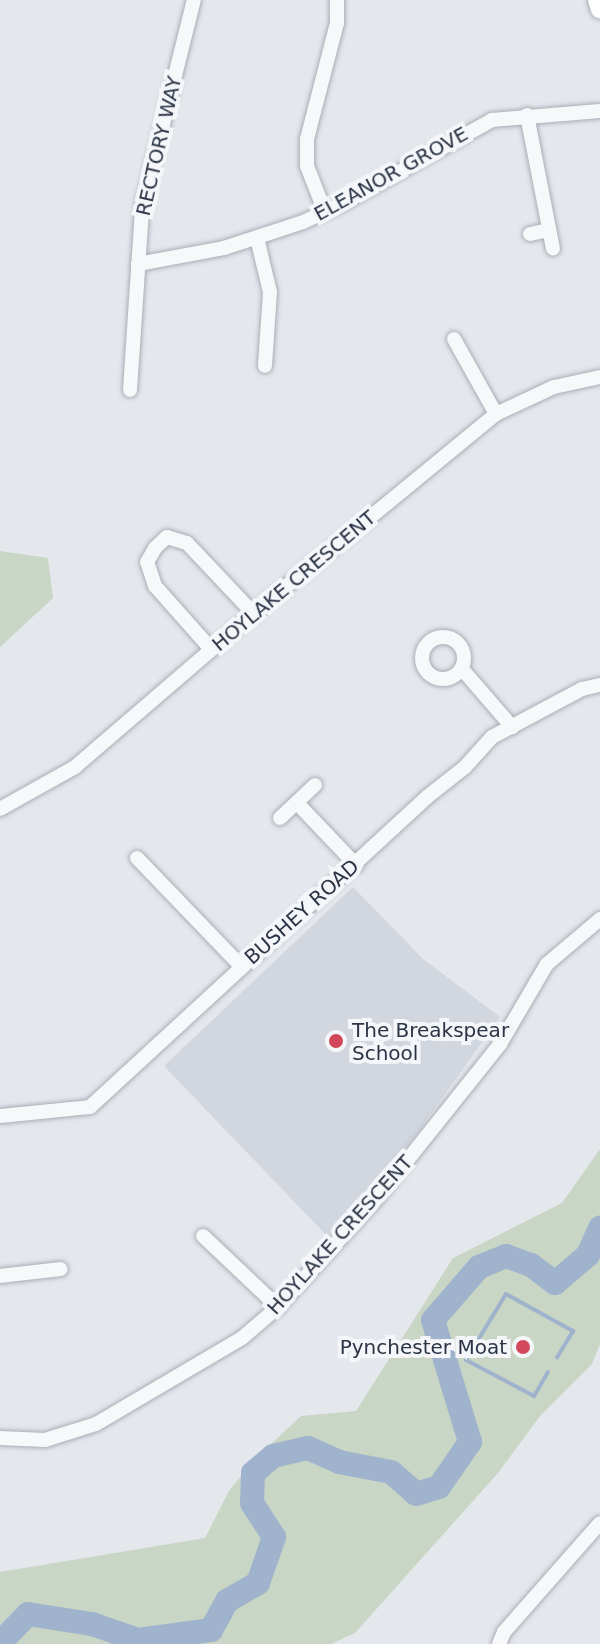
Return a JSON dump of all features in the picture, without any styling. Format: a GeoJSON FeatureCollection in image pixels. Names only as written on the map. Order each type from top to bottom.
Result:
{"type":"FeatureCollection","features":[{"type":"Feature","properties":{"kind":"main road"},"geometry":{"type":"LineString","coordinates":[[597,0],[600,10]]}},
{"type":"Feature","properties":{"kind":"street","name":"RECTORY WAY"},"geometry":{"type":"LineString","coordinates":[[130,390],[147,179],[194,0]]}},
{"type":"Feature","properties":{"kind":"street"},"geometry":{"type":"LineString","coordinates":[[325,212],[310,178],[307,139],[337,23],[337,0]]}},
{"type":"Feature","properties":{"kind":"street","name":"ELEANOR GROVE"},"geometry":{"type":"LineString","coordinates":[[138,264],[192,256],[257,238],[325,212],[483,123],[527,115],[600,111]]}},
{"type":"Feature","properties":{"kind":"street"},"geometry":{"type":"LineString","coordinates":[[527,115],[553,249]]}},
{"type":"Feature","properties":{"kind":"street"},"geometry":{"type":"LineString","coordinates":[[530,234],[549,230]]}},
{"type":"Feature","properties":{"kind":"street"},"geometry":{"type":"LineString","coordinates":[[257,238],[270,292],[265,366]]}},
{"type":"Feature","properties":{"kind":"street"},"geometry":{"type":"LineString","coordinates":[[454,339],[496,414]]}},
{"type":"Feature","properties":{"kind":"street","name":"HOYLAKE CRESCENT"},"geometry":{"type":"LineString","coordinates":[[0,809],[75,767],[211,649],[496,414],[554,387],[600,377]]}},
{"type":"Feature","properties":{"kind":"street"},"geometry":{"type":"LineString","coordinates":[[211,649],[155,586],[147,562],[155,548],[167,537],[187,543],[254,614]]}},
{"type":"Feature","properties":{"kind":"street"},"geometry":{"type":"LineString","coordinates":[[462,669],[512,727]]}},
{"type":"Feature","properties":{"kind":"street","name":"BUSHEY ROAD"},"geometry":{"type":"LineString","coordinates":[[0,1116],[90,1107],[427,797],[465,767],[492,737],[582,689],[600,685]]}},
{"type":"Feature","properties":{"kind":"street"},"geometry":{"type":"LineString","coordinates":[[280,818],[315,785]]}},
{"type":"Feature","properties":{"kind":"street"},"geometry":{"type":"LineString","coordinates":[[297,803],[356,865]]}},
{"type":"Feature","properties":{"kind":"street"},"geometry":{"type":"LineString","coordinates":[[137,858],[242,967]]}},
{"type":"Feature","properties":{"kind":"street","name":"HOYLAKE CRESCENT"},"geometry":{"type":"LineString","coordinates":[[0,1438],[45,1440],[96,1424],[242,1338],[278,1307],[378,1197],[500,1044],[547,964],[600,919]]}},
{"type":"Feature","properties":{"kind":"street"},"geometry":{"type":"LineString","coordinates":[[203,1236],[278,1307]]}},
{"type":"Feature","properties":{"kind":"street"},"geometry":{"type":"LineString","coordinates":[[0,1276],[61,1269]]}},
{"type":"Feature","properties":{"kind":"street"},"geometry":{"type":"LineString","coordinates":[[499,1644],[504,1632],[600,1523]]}},
{"type":"Feature","properties":{"kind":"shaded area","name":"The Breakspear School"},"geometry":{"type":"Polygon","coordinates":[[[353,887],[423,959],[500,1017],[418,1132],[329,1238],[164,1066],[353,887]]]}},
{"type":"Feature","properties":{"kind":"green space"},"geometry":{"type":"Polygon","coordinates":[[[0,551],[48,558],[53,598],[0,647],[0,551]]]}},
{"type":"Feature","properties":{"kind":"green space"},"geometry":{"type":"Polygon","coordinates":[[[600,1149],[600,1344],[592,1364],[540,1416],[498,1473],[355,1633],[331,1644],[0,1644],[0,1572],[205,1538],[229,1491],[255,1459],[301,1416],[356,1411],[453,1258],[562,1203],[600,1149]]]}},
{"type":"Feature","properties":{"kind":"waterway"},"geometry":{"type":"LineString","coordinates":[[0,1643],[28,1614],[92,1624],[138,1640],[211,1630],[227,1601],[258,1583],[274,1537],[252,1503],[253,1473],[273,1456],[308,1448],[339,1462],[391,1472],[416,1494],[439,1487],[470,1442],[433,1320],[479,1267],[506,1256],[531,1265],[555,1283],[588,1255],[600,1228]]}},
{"type":"Feature","properties":{"kind":"waterway"},"geometry":{"type":"LineString","coordinates":[[548,1372],[534,1396],[466,1360],[506,1294],[573,1331],[557,1358]]}},
{"type":"Feature","properties":{"kind":"place","name":"The Breakspear School"},"geometry":{"type":"Point","coordinates":[336,1041]}},
{"type":"Feature","properties":{"kind":"place","name":"Pynchester Moat"},"geometry":{"type":"Point","coordinates":[523,1347]}}]}
